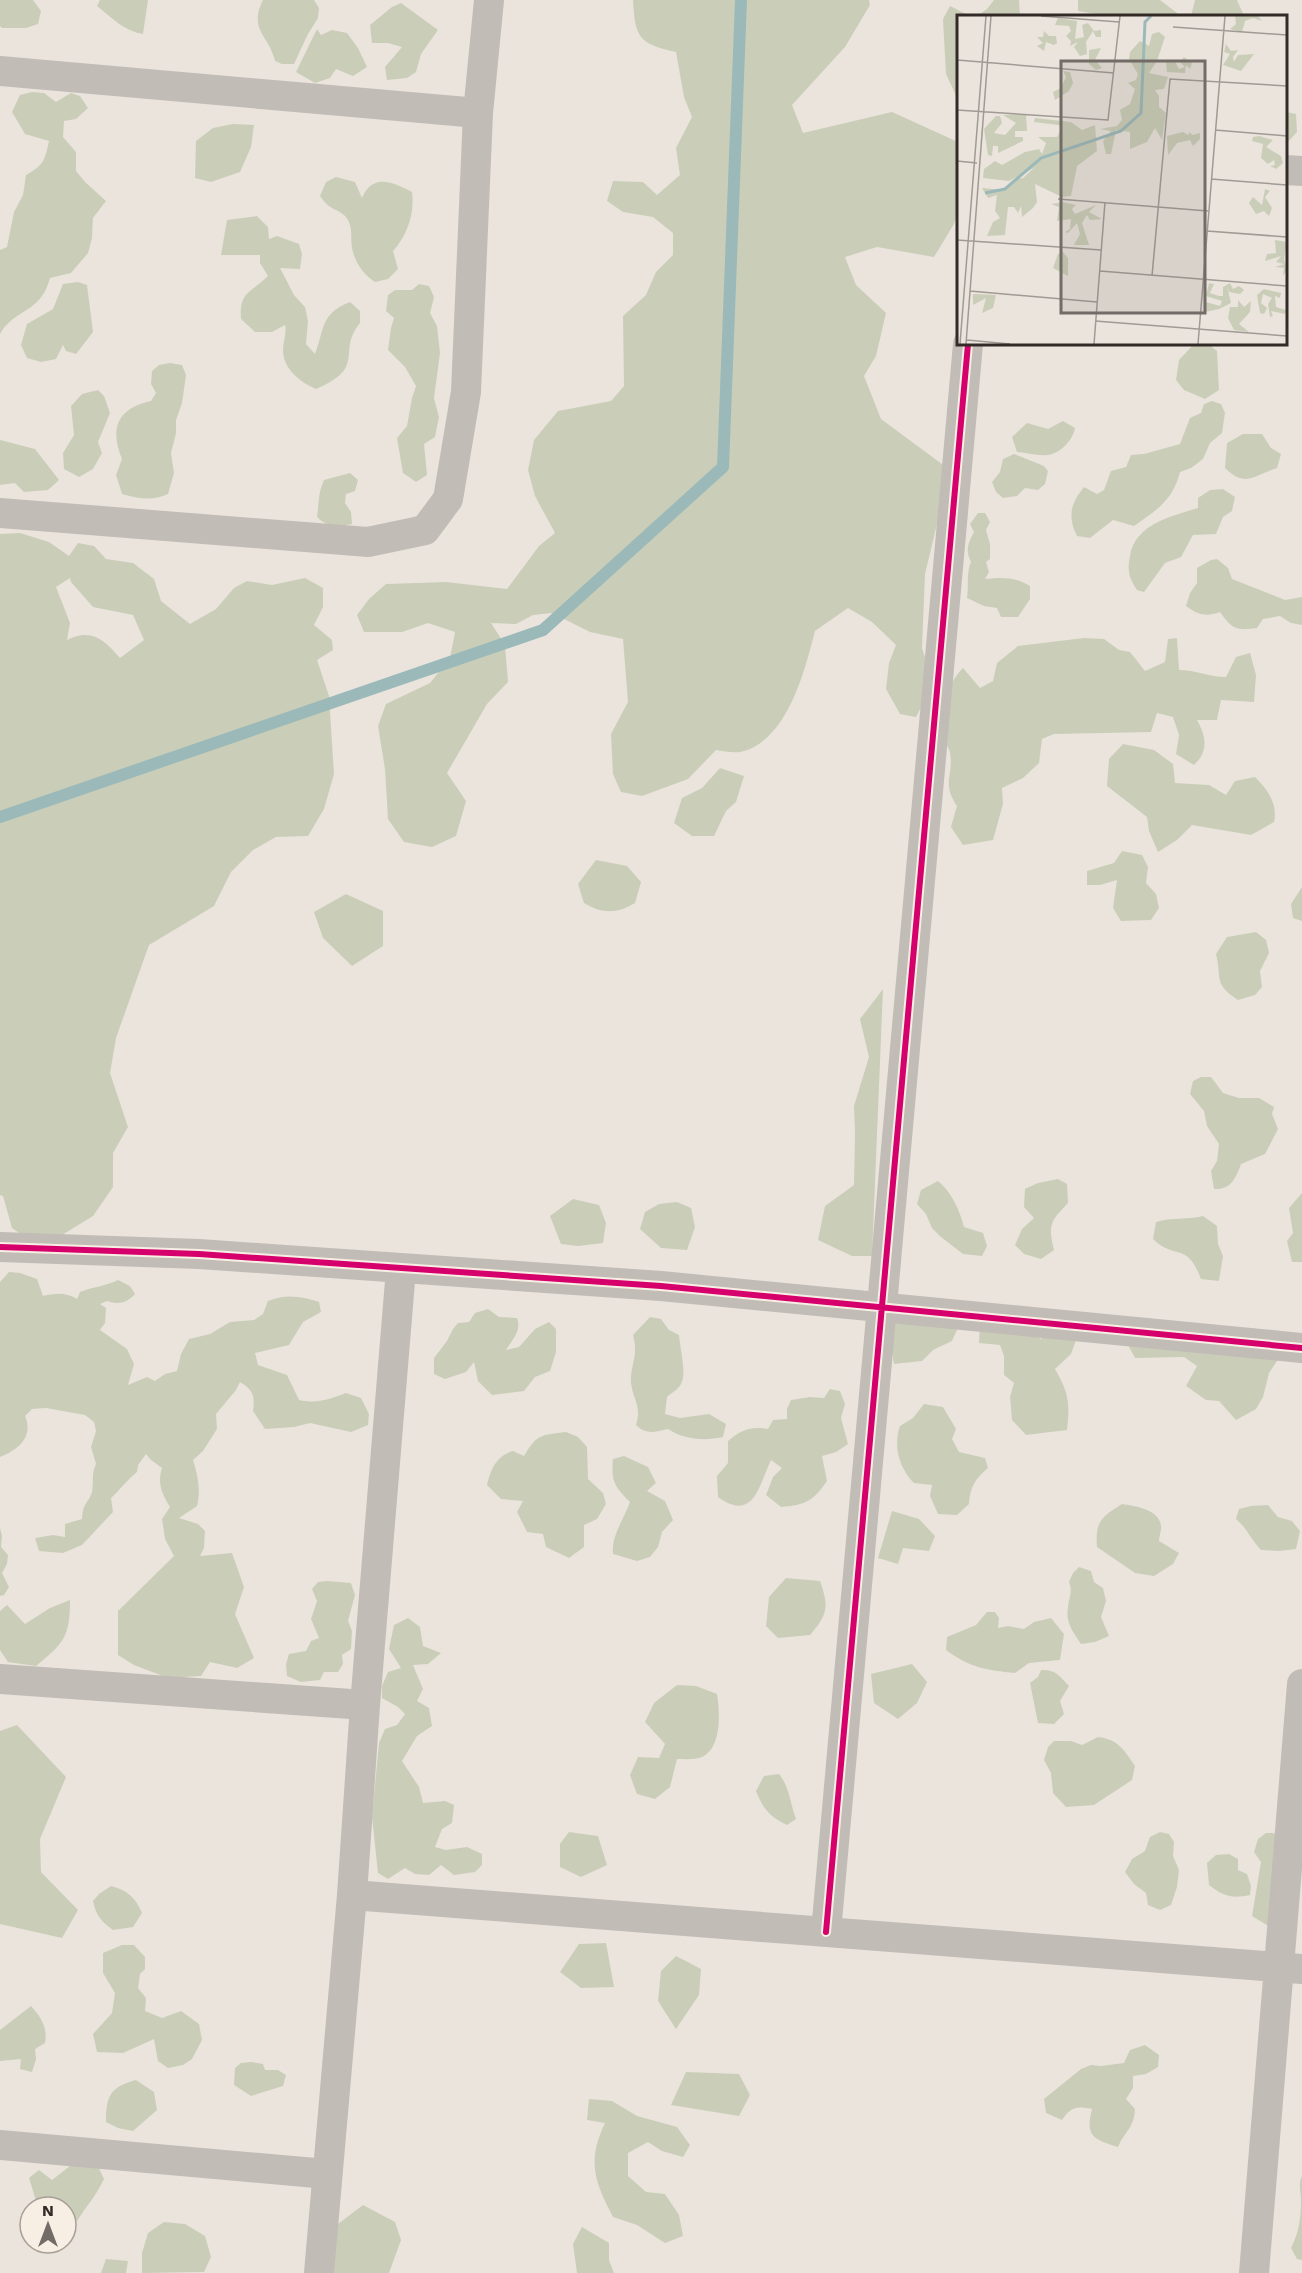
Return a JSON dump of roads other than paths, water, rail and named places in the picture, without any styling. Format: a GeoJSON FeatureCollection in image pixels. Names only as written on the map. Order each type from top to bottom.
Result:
{"type":"FeatureCollection","features":[{"type":"Feature","properties":{"kind":"street"},"geometry":{"type":"LineString","coordinates":[[0,513],[368,542],[425,531],[448,499],[466,392],[478,113],[489,0]]}},
{"type":"Feature","properties":{"kind":"street"},"geometry":{"type":"LineString","coordinates":[[0,71],[478,113]]}},
{"type":"Feature","properties":{"kind":"street"},"geometry":{"type":"LineString","coordinates":[[1287,170],[1302,171]]}},
{"type":"Feature","properties":{"kind":"street"},"geometry":{"type":"LineString","coordinates":[[826,1932],[968,345]]}},
{"type":"Feature","properties":{"kind":"street"},"geometry":{"type":"LineString","coordinates":[[0,1247],[199,1254],[661,1286],[1302,1348]]}},
{"type":"Feature","properties":{"kind":"street"},"geometry":{"type":"LineString","coordinates":[[319,2273],[352,1895],[365,1705],[401,1269]]}},
{"type":"Feature","properties":{"kind":"street"},"geometry":{"type":"LineString","coordinates":[[0,1679],[365,1705]]}},
{"type":"Feature","properties":{"kind":"street"},"geometry":{"type":"LineString","coordinates":[[1254,2273],[1290,1968],[1302,1684]]}},
{"type":"Feature","properties":{"kind":"street"},"geometry":{"type":"LineString","coordinates":[[352,1895],[1290,1968]]}},
{"type":"Feature","properties":{"kind":"street"},"geometry":{"type":"LineString","coordinates":[[0,2145],[327,2174]]}},
{"type":"Feature","properties":{"kind":"waterway"},"geometry":{"type":"LineString","coordinates":[[0,817],[543,630],[723,467],[741,0]]}}]}
